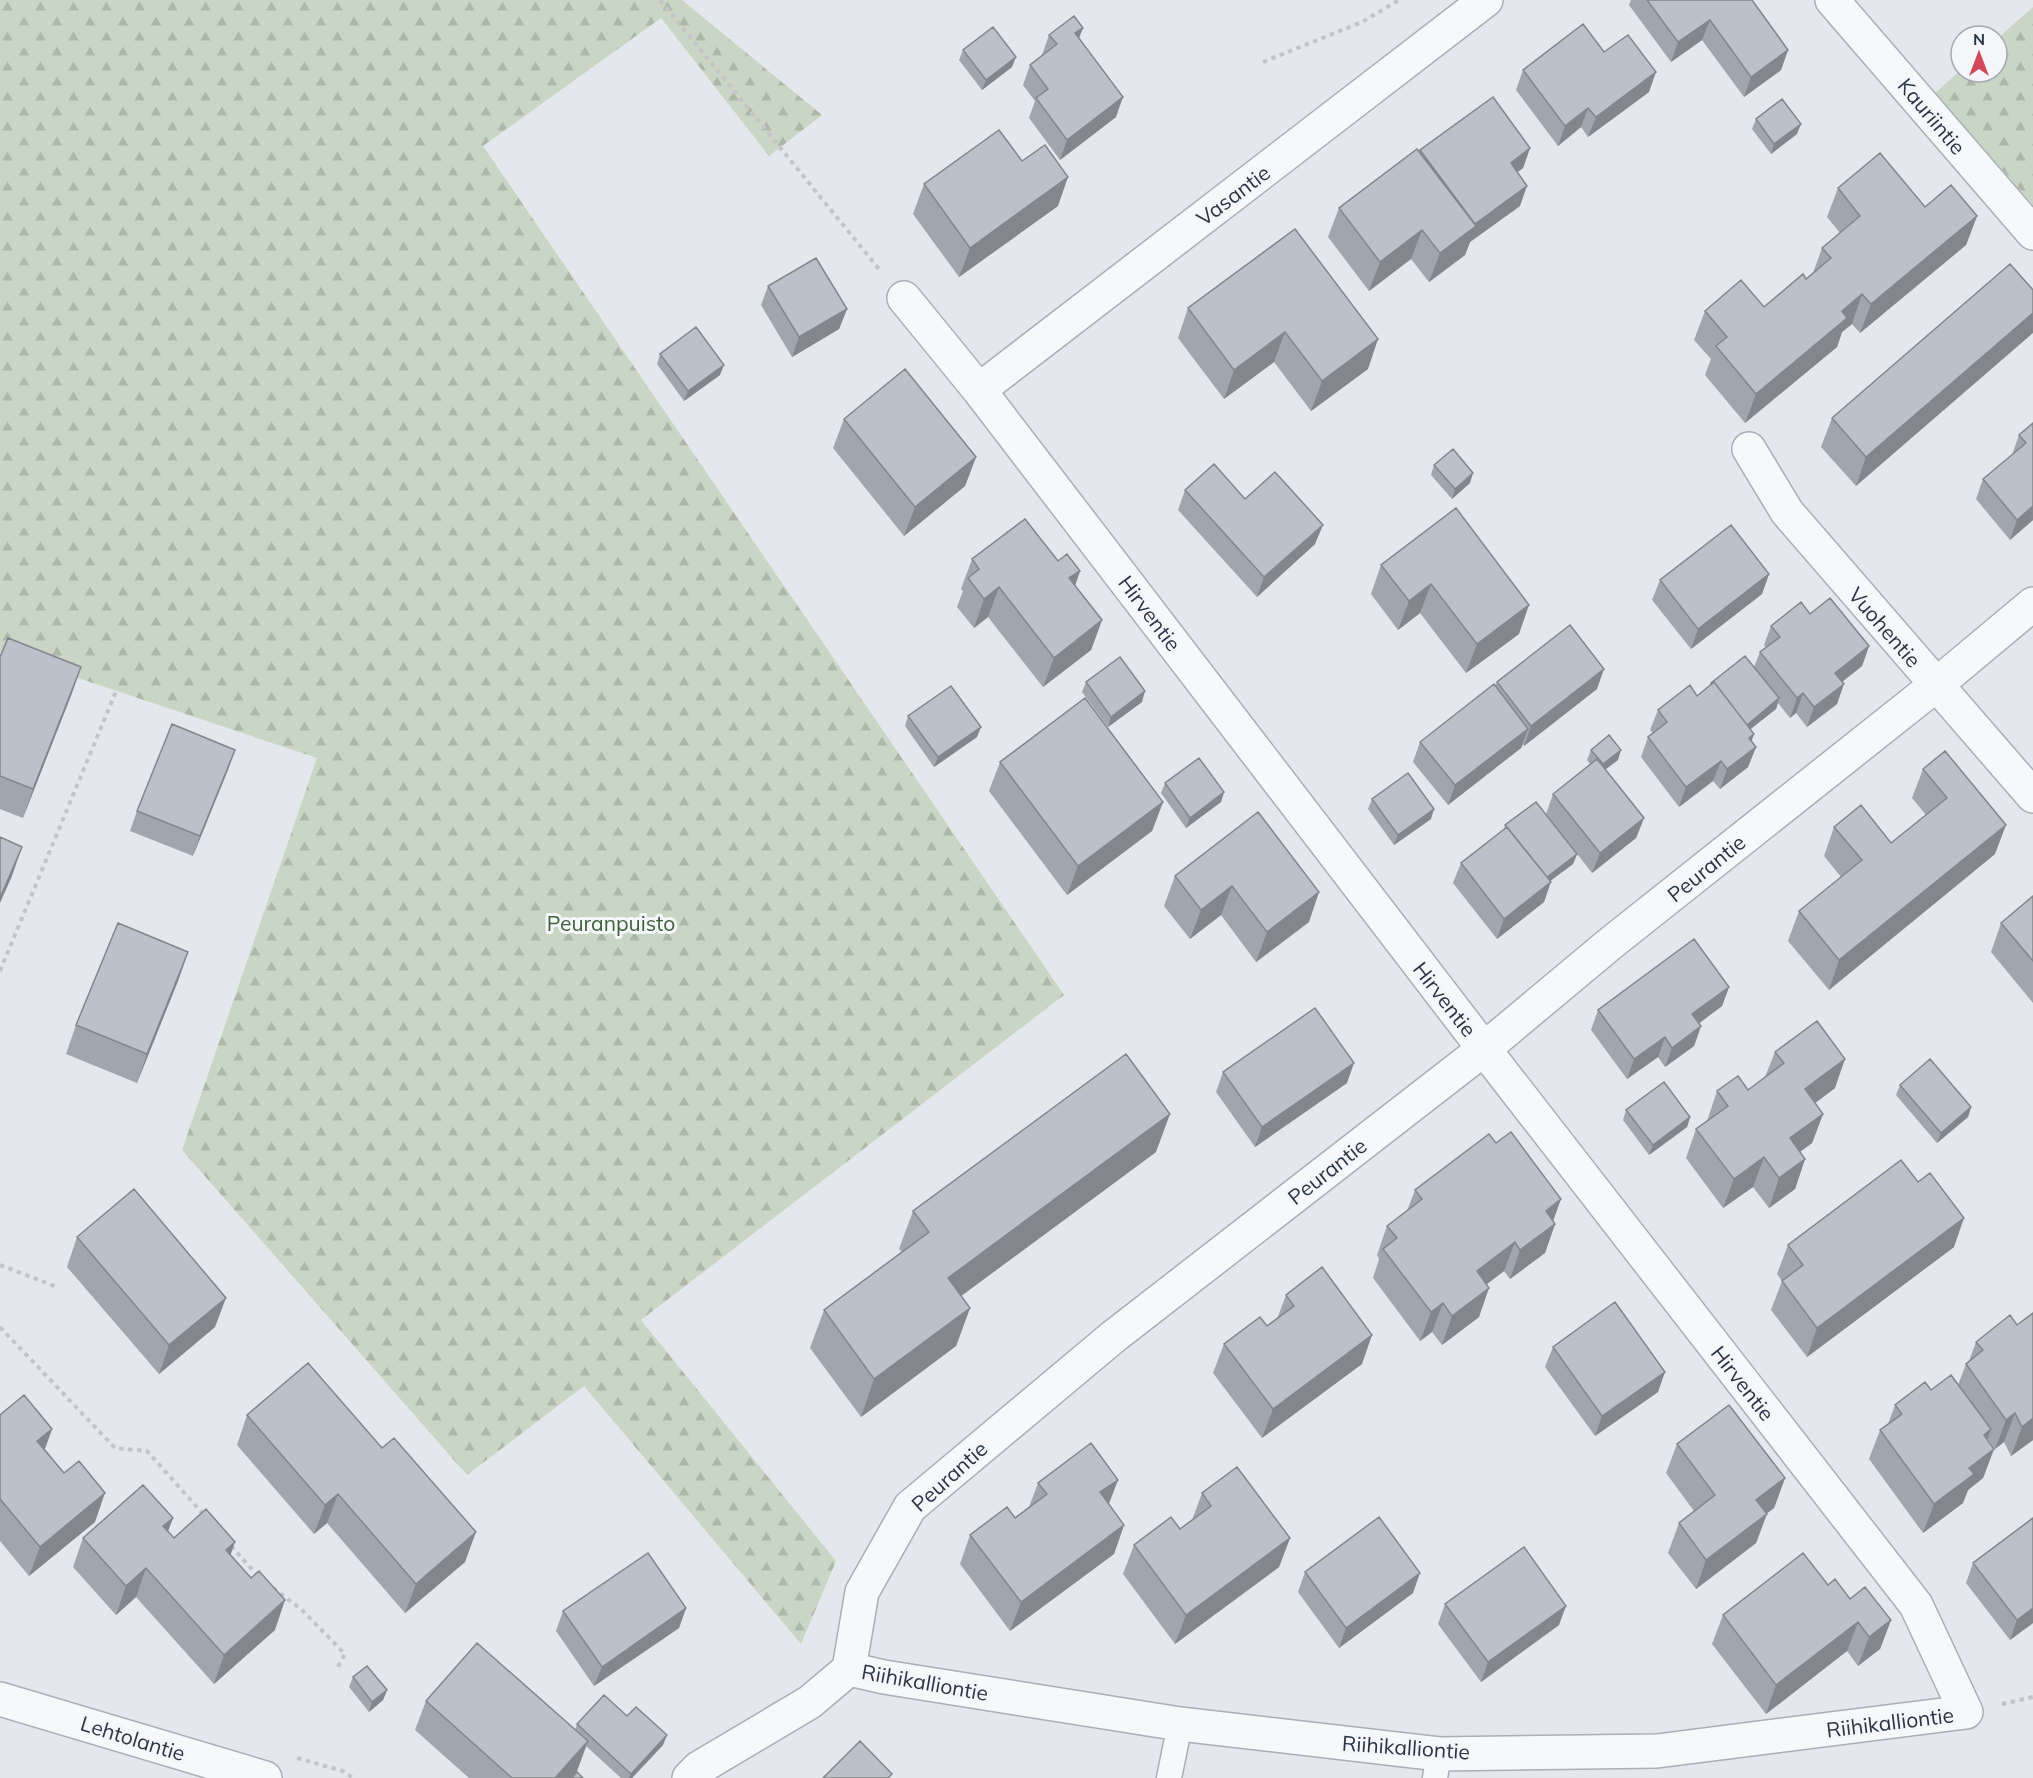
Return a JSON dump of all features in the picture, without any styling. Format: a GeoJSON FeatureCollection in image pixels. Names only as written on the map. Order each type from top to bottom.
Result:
{"type":"FeatureCollection","features":[{"type":"Feature","properties":{"kind":"street","name":"Vasantie"},"geometry":{"type":"LineString","coordinates":[[979,390],[1486,0]]}},
{"type":"Feature","properties":{"kind":"street","name":"Kauriintie"},"geometry":{"type":"LineString","coordinates":[[1832,0],[2033,233]]}},
{"type":"Feature","properties":{"kind":"street","name":"Hirventie"},"geometry":{"type":"LineString","coordinates":[[904,298],[979,390],[1484,1048],[1916,1605],[1966,1712]]}},
{"type":"Feature","properties":{"kind":"street","name":"Vuohentie"},"geometry":{"type":"LineString","coordinates":[[1749,449],[1787,512],[2033,796]]}},
{"type":"Feature","properties":{"kind":"street","name":"Peurantie"},"geometry":{"type":"LineString","coordinates":[[849,1669],[862,1592],[910,1507],[1113,1337],[1484,1048],[1611,943],[1936,685],[2033,604]]}},
{"type":"Feature","properties":{"kind":"street","name":"Riihikalliontie"},"geometry":{"type":"LineString","coordinates":[[849,1669],[884,1677],[1437,1766],[1656,1751],[1966,1712]]}},
{"type":"Feature","properties":{"kind":"street"},"geometry":{"type":"LineString","coordinates":[[689,1778],[699,1768],[810,1702],[849,1669]]}},
{"type":"Feature","properties":{"kind":"street","name":"Lehtolantie"},"geometry":{"type":"LineString","coordinates":[[0,1699],[265,1778]]}},
{"type":"Feature","properties":{"kind":"lane"},"geometry":{"type":"LineString","coordinates":[[1169,1778],[1180,1724]]}},
{"type":"Feature","properties":{"kind":"path"},"geometry":{"type":"LineString","coordinates":[[660,0],[904,298]]}},
{"type":"Feature","properties":{"kind":"path"},"geometry":{"type":"LineString","coordinates":[[1263,62],[1362,22],[1399,0]]}},
{"type":"Feature","properties":{"kind":"path"},"geometry":{"type":"LineString","coordinates":[[0,971],[117,689]]}},
{"type":"Feature","properties":{"kind":"path"},"geometry":{"type":"LineString","coordinates":[[0,1265],[57,1287]]}},
{"type":"Feature","properties":{"kind":"path"},"geometry":{"type":"LineString","coordinates":[[0,1327],[115,1448],[147,1451],[209,1520]]}},
{"type":"Feature","properties":{"kind":"path"},"geometry":{"type":"LineString","coordinates":[[224,1538],[263,1581]]}},
{"type":"Feature","properties":{"kind":"path"},"geometry":{"type":"LineString","coordinates":[[273,1588],[301,1609],[345,1654],[336,1670]]}},
{"type":"Feature","properties":{"kind":"green space","name":"Peuranpuisto"},"geometry":{"type":"Polygon","coordinates":[[[0,0],[682,0],[822,115],[769,156],[661,18],[483,146],[1064,995],[641,1320],[836,1561],[801,1644],[584,1386],[467,1475],[182,1150],[317,758],[0,652],[0,0]]]}},
{"type":"Feature","properties":{"kind":"green space"},"geometry":{"type":"Polygon","coordinates":[[[2033,7],[2033,205],[1935,93],[1949,81],[1949,84],[2009,84],[2009,28],[2033,7]]]}},
{"type":"Feature","properties":{"kind":"building"},"geometry":{"type":"Polygon","coordinates":[[[1647,0],[1752,0],[1788,50],[1751,77],[1710,20],[1678,42],[1647,0]]]}},
{"type":"Feature","properties":{"kind":"building"},"geometry":{"type":"Polygon","coordinates":[[[1074,16],[1083,28],[1075,33],[1123,97],[1067,140],[1036,98],[1048,89],[1030,65],[1057,44],[1049,35],[1074,16]]]}},
{"type":"Feature","properties":{"kind":"building"},"geometry":{"type":"Polygon","coordinates":[[[1583,24],[1604,52],[1628,35],[1656,72],[1596,117],[1588,108],[1565,126],[1523,70],[1583,24]]]}},
{"type":"Feature","properties":{"kind":"building"},"geometry":{"type":"Polygon","coordinates":[[[993,27],[1016,57],[986,80],[963,50],[993,27]]]}},
{"type":"Feature","properties":{"kind":"building"},"geometry":{"type":"Polygon","coordinates":[[[1493,97],[1530,148],[1511,163],[1527,186],[1475,224],[1420,150],[1493,97]]]}},
{"type":"Feature","properties":{"kind":"building"},"geometry":{"type":"Polygon","coordinates":[[[1782,99],[1801,124],[1774,144],[1756,119],[1782,99]]]}},
{"type":"Feature","properties":{"kind":"building"},"geometry":{"type":"Polygon","coordinates":[[[999,130],[1022,161],[1045,145],[1068,177],[970,248],[924,184],[999,130]]]}},
{"type":"Feature","properties":{"kind":"building"},"geometry":{"type":"Polygon","coordinates":[[[1417,149],[1476,226],[1440,253],[1422,230],[1380,262],[1339,208],[1417,149]]]}},
{"type":"Feature","properties":{"kind":"building"},"geometry":{"type":"Polygon","coordinates":[[[1880,153],[1925,207],[1951,185],[1977,216],[1871,304],[1862,294],[1842,311],[1847,318],[1756,394],[1716,346],[1727,337],[1705,311],[1741,280],[1764,307],[1803,274],[1806,279],[1831,258],[1822,248],[1860,216],[1838,188],[1880,153]]]}},
{"type":"Feature","properties":{"kind":"building"},"geometry":{"type":"Polygon","coordinates":[[[1295,229],[1378,339],[1322,381],[1285,332],[1234,370],[1188,308],[1295,229]]]}},
{"type":"Feature","properties":{"kind":"building"},"geometry":{"type":"Polygon","coordinates":[[[816,258],[847,309],[799,337],[768,286],[816,258]]]}},
{"type":"Feature","properties":{"kind":"building"},"geometry":{"type":"Polygon","coordinates":[[[2010,264],[2033,290],[2033,313],[1866,457],[1832,418],[2010,264]]]}},
{"type":"Feature","properties":{"kind":"building"},"geometry":{"type":"Polygon","coordinates":[[[696,327],[724,365],[688,391],[660,354],[696,327]]]}},
{"type":"Feature","properties":{"kind":"building"},"geometry":{"type":"Polygon","coordinates":[[[905,369],[976,457],[915,507],[844,419],[905,369]]]}},
{"type":"Feature","properties":{"kind":"building"},"geometry":{"type":"Polygon","coordinates":[[[2033,423],[2033,506],[2017,520],[1983,479],[2026,443],[2019,435],[2033,423]]]}},
{"type":"Feature","properties":{"kind":"building"},"geometry":{"type":"Polygon","coordinates":[[[1453,449],[1473,473],[1455,489],[1434,465],[1453,449]]]}},
{"type":"Feature","properties":{"kind":"building"},"geometry":{"type":"Polygon","coordinates":[[[1214,464],[1245,499],[1275,472],[1323,525],[1264,577],[1185,490],[1214,464]]]}},
{"type":"Feature","properties":{"kind":"building"},"geometry":{"type":"Polygon","coordinates":[[[1456,508],[1529,605],[1477,644],[1431,584],[1409,601],[1381,565],[1456,508]]]}},
{"type":"Feature","properties":{"kind":"building"},"geometry":{"type":"Polygon","coordinates":[[[1025,519],[1058,561],[1067,554],[1080,571],[1069,578],[1102,620],[1054,658],[999,587],[984,599],[968,578],[979,569],[972,559],[1025,519]]]}},
{"type":"Feature","properties":{"kind":"building"},"geometry":{"type":"Polygon","coordinates":[[[1731,525],[1769,574],[1698,629],[1660,580],[1731,525]]]}},
{"type":"Feature","properties":{"kind":"building"},"geometry":{"type":"Polygon","coordinates":[[[1830,598],[1869,646],[1835,673],[1844,684],[1814,707],[1803,693],[1797,698],[1760,652],[1780,637],[1771,626],[1801,602],[1810,614],[1830,598]]]}},
{"type":"Feature","properties":{"kind":"building"},"geometry":{"type":"Polygon","coordinates":[[[1570,625],[1604,669],[1531,726],[1497,682],[1570,625]]]}},
{"type":"Feature","properties":{"kind":"building"},"geometry":{"type":"Polygon","coordinates":[[[8,638],[81,667],[33,789],[0,776],[0,657],[8,638]]]}},
{"type":"Feature","properties":{"kind":"building"},"geometry":{"type":"Polygon","coordinates":[[[1745,656],[1779,698],[1747,725],[1714,682],[1711,683],[1745,656]]]}},
{"type":"Feature","properties":{"kind":"building"},"geometry":{"type":"Polygon","coordinates":[[[1120,657],[1145,691],[1111,717],[1086,682],[1120,657]]]}},
{"type":"Feature","properties":{"kind":"building"},"geometry":{"type":"Polygon","coordinates":[[[1714,682],[1754,734],[1749,738],[1756,747],[1727,769],[1721,761],[1686,787],[1648,737],[1667,722],[1658,710],[1690,685],[1697,696],[1714,682]]]}},
{"type":"Feature","properties":{"kind":"building"},"geometry":{"type":"Polygon","coordinates":[[[1494,684],[1528,729],[1455,785],[1420,742],[1494,684]]]}},
{"type":"Feature","properties":{"kind":"building"},"geometry":{"type":"Polygon","coordinates":[[[951,686],[981,727],[938,757],[908,716],[951,686]]]}},
{"type":"Feature","properties":{"kind":"building"},"geometry":{"type":"Polygon","coordinates":[[[1085,698],[1163,802],[1078,866],[1000,762],[1085,698]]]}},
{"type":"Feature","properties":{"kind":"building"},"geometry":{"type":"Polygon","coordinates":[[[172,724],[235,750],[200,836],[137,811],[172,724]]]}},
{"type":"Feature","properties":{"kind":"building"},"geometry":{"type":"Polygon","coordinates":[[[1609,735],[1621,750],[1603,764],[1591,750],[1609,735]]]}},
{"type":"Feature","properties":{"kind":"building"},"geometry":{"type":"Polygon","coordinates":[[[1945,751],[2006,825],[1839,960],[1799,911],[1862,860],[1834,827],[1861,805],[1891,843],[1947,798],[1923,769],[1945,751]]]}},
{"type":"Feature","properties":{"kind":"building"},"geometry":{"type":"Polygon","coordinates":[[[1199,758],[1224,792],[1190,818],[1165,783],[1199,758]]]}},
{"type":"Feature","properties":{"kind":"building"},"geometry":{"type":"Polygon","coordinates":[[[1597,759],[1644,818],[1600,853],[1553,794],[1597,759]]]}},
{"type":"Feature","properties":{"kind":"building"},"geometry":{"type":"Polygon","coordinates":[[[1408,773],[1434,809],[1398,835],[1372,799],[1408,773]]]}},
{"type":"Feature","properties":{"kind":"building"},"geometry":{"type":"Polygon","coordinates":[[[1536,802],[1577,854],[1547,877],[1505,825],[1536,802]]]}},
{"type":"Feature","properties":{"kind":"building"},"geometry":{"type":"Polygon","coordinates":[[[1258,812],[1319,892],[1267,932],[1232,886],[1201,910],[1175,876],[1258,812]]]}},
{"type":"Feature","properties":{"kind":"building"},"geometry":{"type":"Polygon","coordinates":[[[1507,827],[1551,882],[1504,919],[1461,863],[1507,827]]]}},
{"type":"Feature","properties":{"kind":"building"},"geometry":{"type":"Polygon","coordinates":[[[0,837],[22,847],[0,898],[0,837]]]}},
{"type":"Feature","properties":{"kind":"building"},"geometry":{"type":"Polygon","coordinates":[[[2033,896],[2033,961],[2001,923],[2033,896]]]}},
{"type":"Feature","properties":{"kind":"building"},"geometry":{"type":"Polygon","coordinates":[[[118,923],[188,952],[147,1054],[76,1025],[118,923]]]}},
{"type":"Feature","properties":{"kind":"building"},"geometry":{"type":"Polygon","coordinates":[[[1694,939],[1729,987],[1692,1014],[1701,1026],[1672,1048],[1665,1037],[1634,1059],[1598,1010],[1694,939]]]}},
{"type":"Feature","properties":{"kind":"building"},"geometry":{"type":"Polygon","coordinates":[[[1315,1008],[1354,1063],[1262,1127],[1223,1072],[1315,1008]]]}},
{"type":"Feature","properties":{"kind":"building"},"geometry":{"type":"Polygon","coordinates":[[[1817,1021],[1845,1059],[1805,1089],[1823,1114],[1790,1138],[1805,1159],[1779,1178],[1764,1157],[1734,1179],[1696,1129],[1728,1106],[1717,1091],[1738,1076],[1748,1090],[1784,1063],[1775,1052],[1817,1021]]]}},
{"type":"Feature","properties":{"kind":"building"},"geometry":{"type":"Polygon","coordinates":[[[1126,1054],[1170,1114],[948,1278],[970,1308],[874,1379],[824,1310],[929,1232],[913,1211],[1126,1054]]]}},
{"type":"Feature","properties":{"kind":"building"},"geometry":{"type":"Polygon","coordinates":[[[1930,1059],[1971,1107],[1941,1133],[1900,1085],[1930,1059]]]}},
{"type":"Feature","properties":{"kind":"building"},"geometry":{"type":"Polygon","coordinates":[[[1664,1082],[1690,1117],[1653,1145],[1626,1110],[1664,1082]]]}},
{"type":"Feature","properties":{"kind":"building"},"geometry":{"type":"Polygon","coordinates":[[[1511,1132],[1561,1199],[1546,1211],[1555,1224],[1520,1250],[1515,1242],[1477,1271],[1489,1288],[1452,1316],[1443,1303],[1431,1312],[1383,1249],[1397,1238],[1387,1226],[1422,1199],[1415,1190],[1489,1134],[1496,1143],[1511,1132]]]}},
{"type":"Feature","properties":{"kind":"building"},"geometry":{"type":"Polygon","coordinates":[[[1901,1160],[1918,1182],[1930,1173],[1964,1218],[1817,1328],[1782,1281],[1803,1265],[1788,1245],[1901,1160]]]}},
{"type":"Feature","properties":{"kind":"building"},"geometry":{"type":"Polygon","coordinates":[[[134,1189],[226,1298],[169,1345],[77,1237],[134,1189]]]}},
{"type":"Feature","properties":{"kind":"building"},"geometry":{"type":"Polygon","coordinates":[[[1322,1267],[1372,1335],[1273,1409],[1224,1344],[1260,1317],[1267,1326],[1294,1306],[1286,1295],[1322,1267]]]}},
{"type":"Feature","properties":{"kind":"building"},"geometry":{"type":"Polygon","coordinates":[[[1615,1302],[1665,1372],[1602,1416],[1553,1347],[1615,1302]]]}},
{"type":"Feature","properties":{"kind":"building"},"geometry":{"type":"Polygon","coordinates":[[[2033,1313],[2033,1418],[2022,1427],[2015,1413],[2006,1420],[1966,1364],[1983,1350],[1976,1342],[2010,1315],[2017,1325],[2033,1313]]]}},
{"type":"Feature","properties":{"kind":"building"},"geometry":{"type":"Polygon","coordinates":[[[308,1363],[382,1448],[394,1438],[476,1532],[416,1584],[338,1494],[325,1505],[247,1415],[308,1363]]]}},
{"type":"Feature","properties":{"kind":"building"},"geometry":{"type":"Polygon","coordinates":[[[1951,1375],[1991,1429],[1984,1435],[1994,1449],[1969,1468],[1974,1474],[1934,1504],[1880,1430],[1902,1414],[1895,1405],[1925,1382],[1931,1390],[1951,1375]]]}},
{"type":"Feature","properties":{"kind":"building"},"geometry":{"type":"Polygon","coordinates":[[[24,1395],[52,1429],[37,1441],[64,1473],[79,1461],[105,1493],[40,1547],[0,1499],[0,1415],[24,1395]]]}},
{"type":"Feature","properties":{"kind":"building"},"geometry":{"type":"Polygon","coordinates":[[[1729,1405],[1785,1478],[1756,1500],[1767,1514],[1706,1560],[1679,1523],[1715,1495],[1677,1444],[1729,1405]]]}},
{"type":"Feature","properties":{"kind":"building"},"geometry":{"type":"Polygon","coordinates":[[[1091,1443],[1118,1480],[1100,1492],[1124,1525],[1021,1602],[970,1535],[1007,1507],[1015,1518],[1047,1494],[1038,1483],[1091,1443]]]}},
{"type":"Feature","properties":{"kind":"building"},"geometry":{"type":"Polygon","coordinates":[[[1237,1467],[1290,1538],[1186,1615],[1134,1545],[1171,1517],[1180,1529],[1211,1506],[1202,1493],[1237,1467]]]}},
{"type":"Feature","properties":{"kind":"building"},"geometry":{"type":"Polygon","coordinates":[[[143,1485],[173,1518],[163,1526],[174,1538],[206,1509],[235,1542],[226,1550],[251,1578],[259,1571],[285,1600],[224,1655],[146,1568],[126,1586],[83,1538],[143,1485]]]}},
{"type":"Feature","properties":{"kind":"building"},"geometry":{"type":"Polygon","coordinates":[[[1379,1517],[1420,1573],[1346,1628],[1305,1572],[1379,1517]]]}},
{"type":"Feature","properties":{"kind":"building"},"geometry":{"type":"Polygon","coordinates":[[[2033,1518],[2033,1608],[2017,1620],[1973,1563],[2033,1518]]]}},
{"type":"Feature","properties":{"kind":"building"},"geometry":{"type":"Polygon","coordinates":[[[1524,1547],[1566,1606],[1488,1662],[1445,1604],[1524,1547]]]}},
{"type":"Feature","properties":{"kind":"building"},"geometry":{"type":"Polygon","coordinates":[[[648,1553],[686,1608],[602,1667],[563,1611],[648,1553]]]}},
{"type":"Feature","properties":{"kind":"building"},"geometry":{"type":"Polygon","coordinates":[[[1803,1553],[1828,1585],[1835,1579],[1850,1599],[1865,1587],[1891,1620],[1869,1637],[1858,1622],[1776,1685],[1723,1615],[1803,1553]]]}},
{"type":"Feature","properties":{"kind":"building"},"geometry":{"type":"Polygon","coordinates":[[[477,1643],[588,1741],[555,1778],[512,1778],[426,1701],[477,1643]]]}},
{"type":"Feature","properties":{"kind":"building"},"geometry":{"type":"Polygon","coordinates":[[[367,1666],[387,1690],[372,1702],[353,1677],[367,1666]]]}},
{"type":"Feature","properties":{"kind":"building"},"geometry":{"type":"Polygon","coordinates":[[[604,1695],[627,1716],[636,1707],[667,1735],[631,1774],[577,1724],[604,1695]]]}},
{"type":"Feature","properties":{"kind":"building"},"geometry":{"type":"Polygon","coordinates":[[[860,1741],[892,1774],[888,1778],[823,1778],[860,1741]]]}},
{"type":"Feature","properties":{"kind":"building"},"geometry":{"type":"Polygon","coordinates":[[[577,1772],[583,1778],[572,1778],[577,1772]]]}}]}
